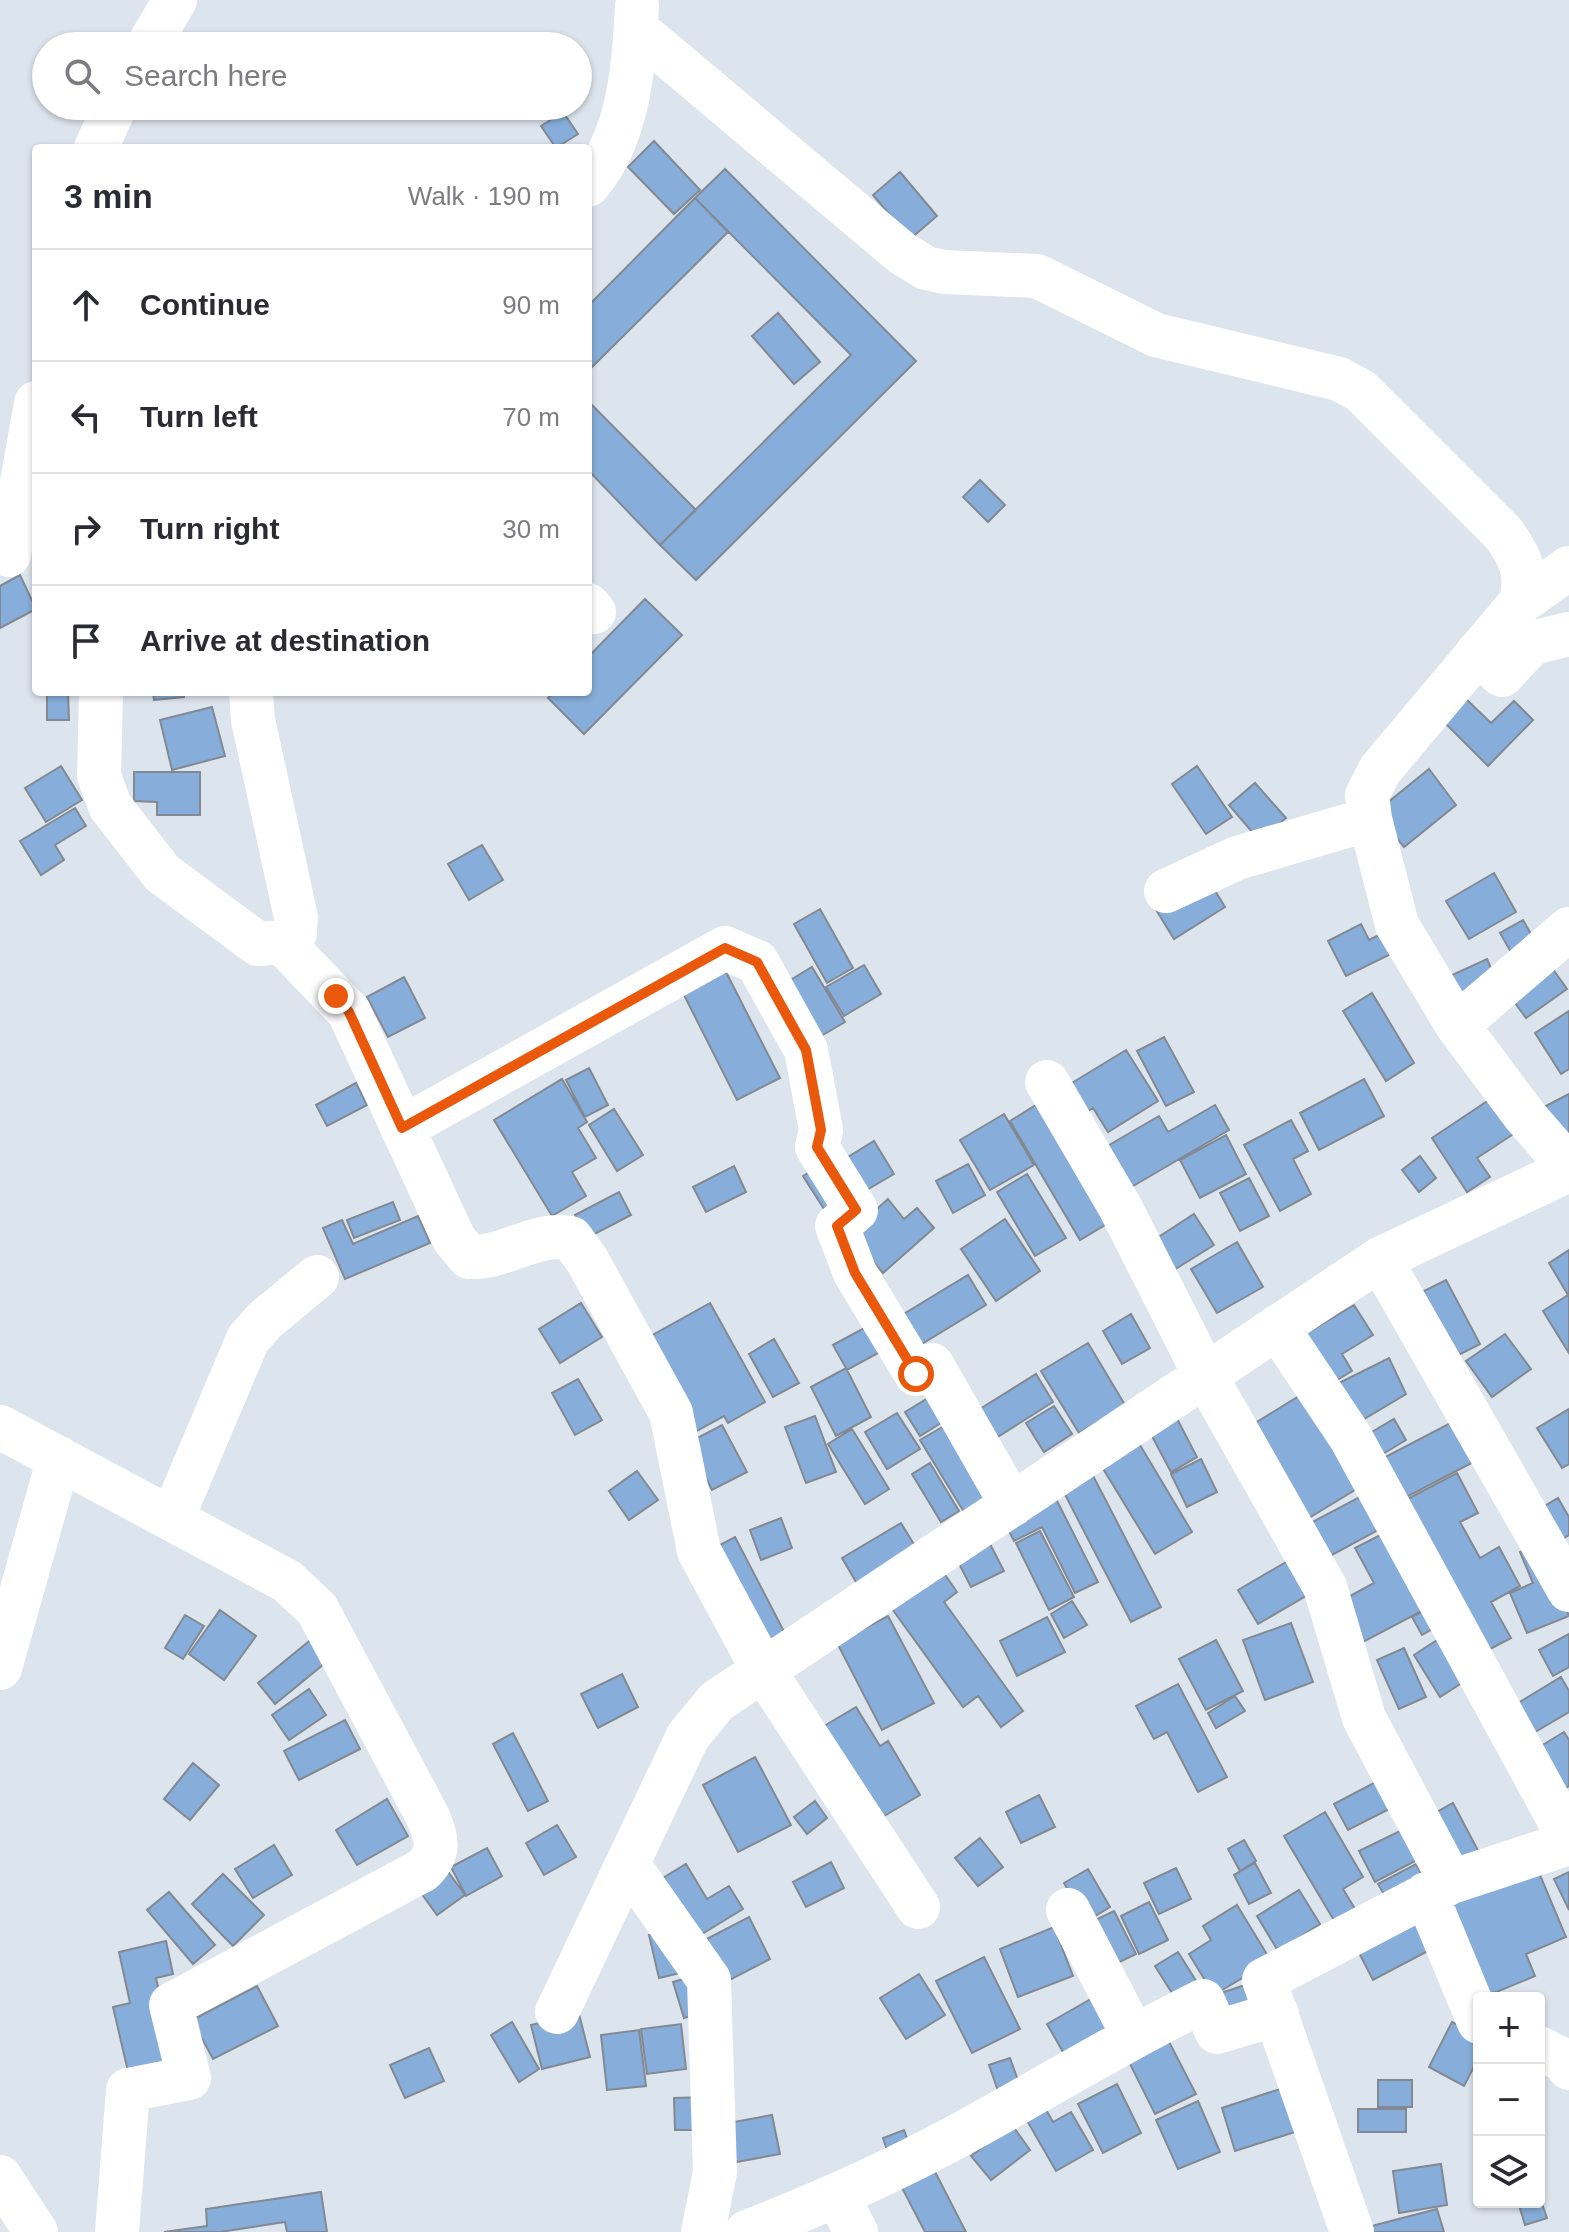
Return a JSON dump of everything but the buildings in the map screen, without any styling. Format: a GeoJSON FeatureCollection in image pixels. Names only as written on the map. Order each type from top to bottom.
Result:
{"type":"FeatureCollection","features":[{"type":"Feature","properties":{"kind":"street"},"geometry":{"type":"LineString","coordinates":[[156,32],[175,0]]}},
{"type":"Feature","properties":{"kind":"street"},"geometry":{"type":"LineString","coordinates":[[592,180],[616,138],[629,92],[636,15]]}},
{"type":"Feature","properties":{"kind":"street"},"geometry":{"type":"LineString","coordinates":[[636,15],[903,254],[926,268],[945,272],[1037,276],[1156,335],[1314,372],[1339,379],[1361,391],[1503,533],[1518,554],[1526,580],[1521,602]]}},
{"type":"Feature","properties":{"kind":"street"},"geometry":{"type":"LineString","coordinates":[[98,144],[109,120]]}},
{"type":"Feature","properties":{"kind":"street"},"geometry":{"type":"LineString","coordinates":[[15,556],[32,432]]}},
{"type":"Feature","properties":{"kind":"street"},"geometry":{"type":"LineString","coordinates":[[557,2012],[629,1866],[688,1736],[717,1701],[762,1668],[1380,1259],[1569,1169],[1457,1025],[1397,925],[1370,819],[1367,795],[1380,770],[1521,602],[1569,568]]}},
{"type":"Feature","properties":{"kind":"street"},"geometry":{"type":"LineString","coordinates":[[1478,652],[1502,675],[1532,643],[1569,634]]}},
{"type":"Feature","properties":{"kind":"street"},"geometry":{"type":"LineString","coordinates":[[101,696],[99,776],[110,806],[162,873],[258,944],[282,942],[295,933],[296,917],[253,720],[251,696]]}},
{"type":"Feature","properties":{"kind":"street"},"geometry":{"type":"LineString","coordinates":[[1166,891],[1237,858],[1370,819]]}},
{"type":"Feature","properties":{"kind":"street"},"geometry":{"type":"LineString","coordinates":[[1457,1025],[1569,929]]}},
{"type":"Feature","properties":{"kind":"street"},"geometry":{"type":"LineString","coordinates":[[282,942],[349,1012],[454,1239],[469,1257],[487,1258],[556,1235],[571,1238],[587,1260],[671,1413],[699,1551],[762,1668],[918,1907]]}},
{"type":"Feature","properties":{"kind":"street"},"geometry":{"type":"LineString","coordinates":[[402,1128],[725,948],[757,962],[812,1065],[821,1130],[817,1147],[856,1210],[837,1226],[855,1273],[916,1374],[932,1365],[1012,1505]]}},
{"type":"Feature","properties":{"kind":"street"},"geometry":{"type":"LineString","coordinates":[[1047,1082],[1120,1207],[1205,1375],[1325,1587],[1364,1718],[1439,1888],[1473,2002]]}},
{"type":"Feature","properties":{"kind":"street"},"geometry":{"type":"LineString","coordinates":[[1380,1259],[1569,1590]]}},
{"type":"Feature","properties":{"kind":"street"},"geometry":{"type":"LineString","coordinates":[[172,1519],[248,1339],[265,1320],[317,1277]]}},
{"type":"Feature","properties":{"kind":"street"},"geometry":{"type":"LineString","coordinates":[[747,2232],[847,2214],[952,2139],[1133,2035],[1203,2001],[1217,2032],[1439,1888],[1569,1840],[1351,1438],[1277,1327]]}},
{"type":"Feature","properties":{"kind":"street"},"geometry":{"type":"LineString","coordinates":[[0,1427],[287,1581],[317,1609],[438,1841],[434,1859],[423,1870],[171,2005],[189,2078],[128,2090],[117,2232]]}},
{"type":"Feature","properties":{"kind":"street"},"geometry":{"type":"LineString","coordinates":[[0,1668],[59,1458]]}},
{"type":"Feature","properties":{"kind":"street"},"geometry":{"type":"LineString","coordinates":[[629,1866],[709,1980],[715,2172],[703,2232]]}},
{"type":"Feature","properties":{"kind":"street"},"geometry":{"type":"LineString","coordinates":[[1068,1910],[1133,2035]]}},
{"type":"Feature","properties":{"kind":"street"},"geometry":{"type":"LineString","coordinates":[[1270,1997],[1352,2232]]}},
{"type":"Feature","properties":{"kind":"street"},"geometry":{"type":"LineString","coordinates":[[1545,2051],[1563,2060],[1569,2068]]}},
{"type":"Feature","properties":{"kind":"street"},"geometry":{"type":"LineString","coordinates":[[0,2177],[36,2232]]}},
{"type":"Feature","properties":{"kind":"route"},"geometry":{"type":"LineString","coordinates":[[336,996],[349,1012],[402,1128],[725,948],[757,962],[812,1065],[821,1130],[817,1147],[856,1210],[837,1226],[855,1273],[916,1374]]}}]}
